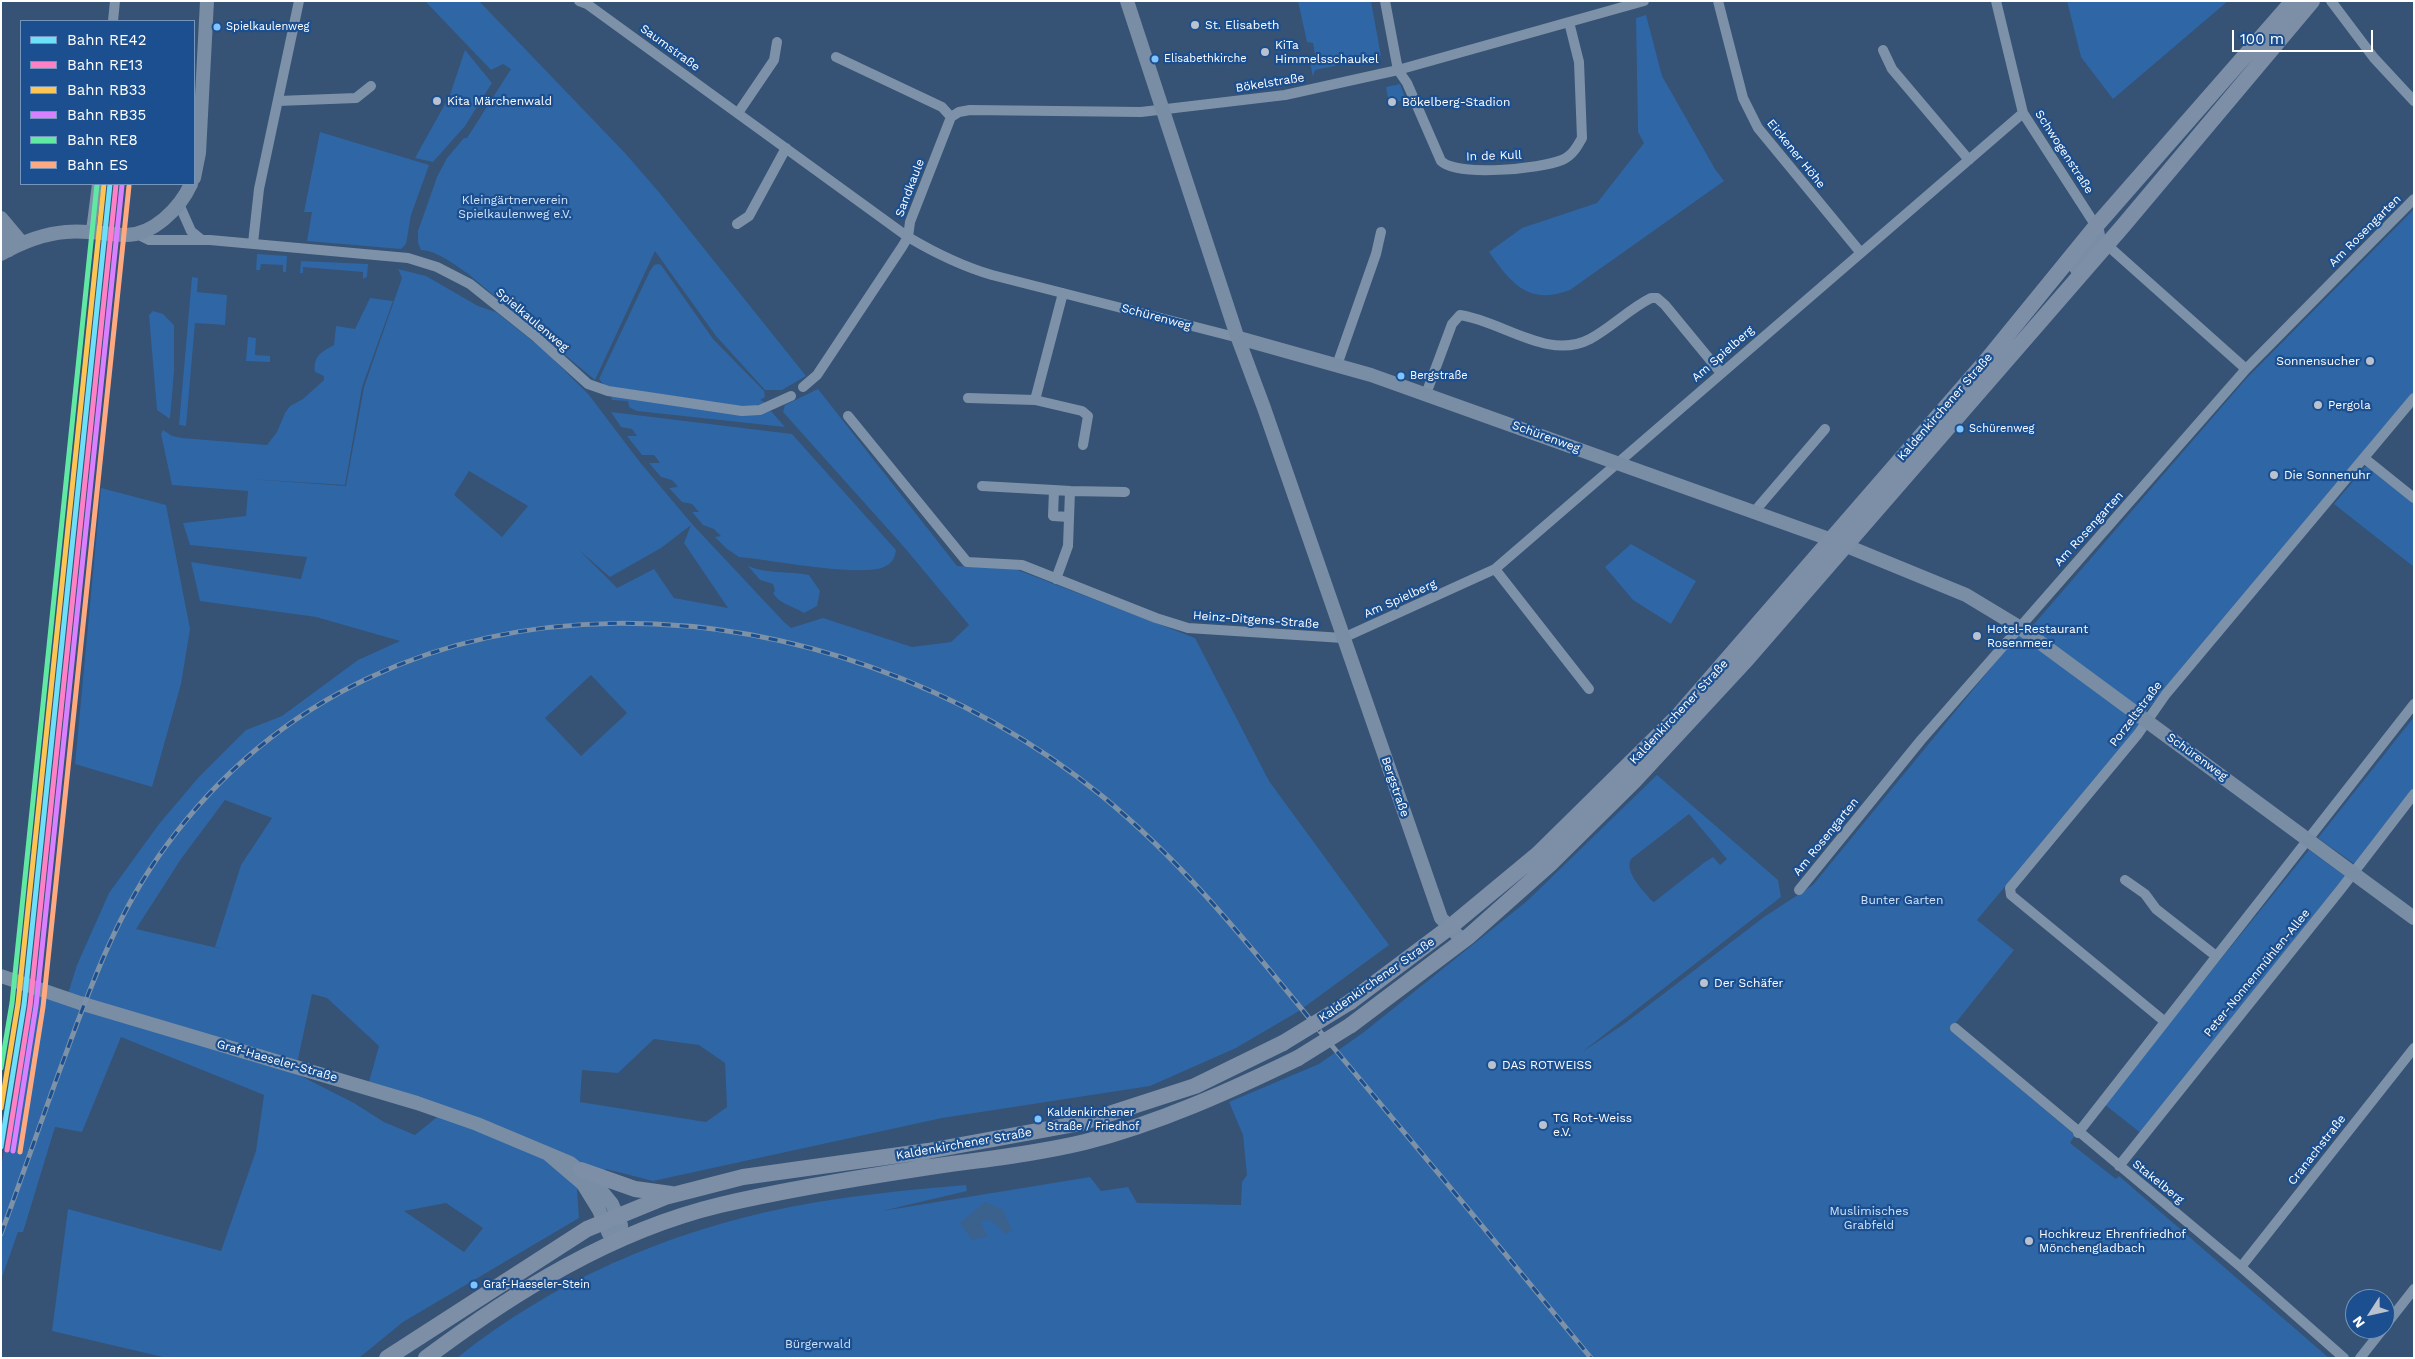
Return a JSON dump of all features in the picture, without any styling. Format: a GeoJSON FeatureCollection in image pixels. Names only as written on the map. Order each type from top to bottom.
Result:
{"type":"FeatureCollection","features":[{"type":"Feature","properties":{"kind":"main road","name":"Kaldenkirchener Straße"},"geometry":{"type":"LineString","coordinates":[[426,1358],[471,1324],[544,1278],[620,1240],[666,1222],[719,1205],[920,1169],[1024,1154],[1085,1141],[1174,1113],[1298,1058],[1351,1025],[1463,940],[1550,864],[1634,781],[1747,660],[1933,420],[1986,361],[2096,226],[2293,1]]}},
{"type":"Feature","properties":{"kind":"main road","name":"Kaldenkirchener Straße"},"geometry":{"type":"LineString","coordinates":[[387,1358],[489,1290],[587,1229],[674,1194],[743,1177],[928,1151],[1081,1123],[1195,1086],[1283,1043],[1350,1002],[1450,927],[1538,854],[1626,769],[1839,543],[2025,337],[2107,245],[2312,1]]}},
{"type":"Feature","properties":{"kind":"main road"},"geometry":{"type":"LineString","coordinates":[[581,1170],[635,1189],[674,1194]]}},
{"type":"Feature","properties":{"kind":"street"},"geometry":{"type":"LineString","coordinates":[[113,20],[115,1]]}},
{"type":"Feature","properties":{"kind":"street"},"geometry":{"type":"LineString","coordinates":[[195,173],[199,153],[207,1]]}},
{"type":"Feature","properties":{"kind":"street"},"geometry":{"type":"LineString","coordinates":[[253,243],[259,189],[298,1]]}},
{"type":"Feature","properties":{"kind":"street","name":"Bergstraße"},"geometry":{"type":"LineString","coordinates":[[1127,1],[1161,110],[1239,338],[1441,918],[1463,940]]}},
{"type":"Feature","properties":{"kind":"street"},"geometry":{"type":"LineString","coordinates":[[1385,1],[1398,70]]}},
{"type":"Feature","properties":{"kind":"street","name":"Bökelstraße"},"geometry":{"type":"LineString","coordinates":[[951,117],[959,112],[970,110],[1142,112],[1285,95],[1398,70],[1644,1]]}},
{"type":"Feature","properties":{"kind":"street","name":"Eickener Höhe"},"geometry":{"type":"LineString","coordinates":[[1718,1],[1743,98],[1758,128],[1861,253]]}},
{"type":"Feature","properties":{"kind":"street","name":"Schwogenstraße"},"geometry":{"type":"LineString","coordinates":[[1996,1],[2023,113],[2096,226]]}},
{"type":"Feature","properties":{"kind":"street"},"geometry":{"type":"LineString","coordinates":[[2331,1],[2374,58],[2414,101]]}},
{"type":"Feature","properties":{"kind":"street","name":"Saumstraße"},"geometry":{"type":"LineString","coordinates":[[585,2],[908,236]]}},
{"type":"Feature","properties":{"kind":"street","name":"In de Kull"},"geometry":{"type":"LineString","coordinates":[[1398,70],[1407,83],[1441,161],[1446,166],[1460,170],[1519,170],[1560,161],[1572,153],[1582,138],[1580,62],[1569,22]]}},
{"type":"Feature","properties":{"kind":"street"},"geometry":{"type":"LineString","coordinates":[[738,113],[774,60],[777,42]]}},
{"type":"Feature","properties":{"kind":"street"},"geometry":{"type":"LineString","coordinates":[[1883,50],[1892,70],[1969,160]]}},
{"type":"Feature","properties":{"kind":"street"},"geometry":{"type":"LineString","coordinates":[[836,57],[942,107],[951,117]]}},
{"type":"Feature","properties":{"kind":"street"},"geometry":{"type":"LineString","coordinates":[[278,101],[356,98],[371,86]]}},
{"type":"Feature","properties":{"kind":"street","name":"Am Spielberg"},"geometry":{"type":"LineString","coordinates":[[1343,638],[1495,569],[2023,113]]}},
{"type":"Feature","properties":{"kind":"street","name":"Sandkaule"},"geometry":{"type":"LineString","coordinates":[[803,386],[817,375],[908,236],[910,222],[951,117]]}},
{"type":"Feature","properties":{"kind":"street"},"geometry":{"type":"LineString","coordinates":[[737,224],[750,216],[786,148]]}},
{"type":"Feature","properties":{"kind":"street"},"geometry":{"type":"LineString","coordinates":[[91,230],[97,185]]}},
{"type":"Feature","properties":{"kind":"street"},"geometry":{"type":"LineString","coordinates":[[1,232],[5,252],[22,243],[42,236],[91,230],[125,235],[137,234],[172,214],[190,185]]}},
{"type":"Feature","properties":{"kind":"street","name":"Am Rosengarten"},"geometry":{"type":"LineString","coordinates":[[1799,890],[1921,740],[2246,370],[2414,199]]}},
{"type":"Feature","properties":{"kind":"street"},"geometry":{"type":"LineString","coordinates":[[179,204],[191,231],[202,240]]}},
{"type":"Feature","properties":{"kind":"street"},"geometry":{"type":"LineString","coordinates":[[1,218],[22,243]]}},
{"type":"Feature","properties":{"kind":"street","name":"Kaldenkirchener Straße"},"geometry":{"type":"LineString","coordinates":[[2025,337],[2099,240],[2096,226]]}},
{"type":"Feature","properties":{"kind":"street"},"geometry":{"type":"LineString","coordinates":[[1337,365],[1376,254],[1381,232]]}},
{"type":"Feature","properties":{"kind":"street","name":"Spielkaulenweg"},"geometry":{"type":"LineString","coordinates":[[137,234],[149,240],[202,240],[253,243],[408,258],[437,267],[470,284],[535,336],[588,384],[608,391],[742,411],[760,410],[791,396]]}},
{"type":"Feature","properties":{"kind":"street","name":"Schürenweg"},"geometry":{"type":"LineString","coordinates":[[908,236],[966,267],[1337,365],[1426,394],[1839,543],[1966,595],[2019,628],[2308,838],[2414,918]]}},
{"type":"Feature","properties":{"kind":"street"},"geometry":{"type":"LineString","coordinates":[[2107,245],[2246,370]]}},
{"type":"Feature","properties":{"kind":"street"},"geometry":{"type":"LineString","coordinates":[[1035,400],[1063,293]]}},
{"type":"Feature","properties":{"kind":"street"},"geometry":{"type":"LineString","coordinates":[[1426,394],[1452,324],[1460,315],[1472,317],[1536,341],[1567,346],[1589,339],[1651,298],[1656,298],[1665,304],[1721,373]]}},
{"type":"Feature","properties":{"kind":"street"},"geometry":{"type":"LineString","coordinates":[[968,398],[1035,400],[1082,411],[1088,416],[1083,445]]}},
{"type":"Feature","properties":{"kind":"street","name":"Porzeltstraße"},"geometry":{"type":"LineString","coordinates":[[2164,1021],[2011,895],[2010,888],[2147,721],[2166,694],[2414,398]]}},
{"type":"Feature","properties":{"kind":"street","name":"Heinz-Ditgens-Straße"},"geometry":{"type":"LineString","coordinates":[[848,416],[967,562],[1022,565],[1156,618],[1188,628],[1343,638]]}},
{"type":"Feature","properties":{"kind":"street"},"geometry":{"type":"LineString","coordinates":[[1754,512],[1825,429]]}},
{"type":"Feature","properties":{"kind":"street"},"geometry":{"type":"LineString","coordinates":[[2364,458],[2414,498]]}},
{"type":"Feature","properties":{"kind":"street"},"geometry":{"type":"LineString","coordinates":[[982,486],[1125,492]]}},
{"type":"Feature","properties":{"kind":"street"},"geometry":{"type":"LineString","coordinates":[[1054,490],[1053,516],[1069,517]]}},
{"type":"Feature","properties":{"kind":"street"},"geometry":{"type":"LineString","coordinates":[[1056,579],[1068,546],[1070,491]]}},
{"type":"Feature","properties":{"kind":"street"},"geometry":{"type":"LineString","coordinates":[[1495,569],[1589,689]]}},
{"type":"Feature","properties":{"kind":"street"},"geometry":{"type":"LineString","coordinates":[[2078,1132],[2414,704]]}},
{"type":"Feature","properties":{"kind":"street","name":"Peter-Nonnenmühlen-Allee"},"geometry":{"type":"LineString","coordinates":[[2119,1166],[2414,794]]}},
{"type":"Feature","properties":{"kind":"street"},"geometry":{"type":"LineString","coordinates":[[2125,880],[2145,894],[2156,909],[2216,956]]}},
{"type":"Feature","properties":{"kind":"street","name":"Graf-Haeseler-Straße"},"geometry":{"type":"LineString","coordinates":[[1,976],[80,1003],[416,1103],[477,1124],[581,1170],[606,1197],[610,1219],[609,1234],[620,1240]]}},
{"type":"Feature","properties":{"kind":"street","name":"Stakelberg"},"geometry":{"type":"LineString","coordinates":[[1955,1028],[2241,1267],[2344,1358]]}},
{"type":"Feature","properties":{"kind":"street","name":"Cranachstraße"},"geometry":{"type":"LineString","coordinates":[[2241,1267],[2414,1048]]}},
{"type":"Feature","properties":{"kind":"street","name":"Graf-Haeseler-Straße"},"geometry":{"type":"LineString","coordinates":[[549,1155],[583,1184],[610,1219]]}},
{"type":"Feature","properties":{"kind":"street"},"geometry":{"type":"LineString","coordinates":[[2395,1313],[2414,1289]]}},
{"type":"Feature","properties":{"kind":"street"},"geometry":{"type":"LineString","coordinates":[[2360,1358],[2374,1339]]}},
{"type":"Feature","properties":{"kind":"green space","name":"Kleingärtnerverein Spielkaulenweg e.V."},"geometry":{"type":"Polygon","coordinates":[[[425,1],[479,1],[625,153],[658,191],[806,376],[782,390],[765,390],[716,336],[655,251],[595,380],[467,273],[433,252],[421,250],[418,243],[418,231],[437,177],[447,158],[464,138],[467,138],[511,69],[503,64],[491,70],[425,1]]]}},
{"type":"Feature","properties":{"kind":"green space"},"geometry":{"type":"Polygon","coordinates":[[[1298,1],[1371,1],[1381,56],[1315,70],[1313,77],[1310,62],[1316,61],[1313,43],[1307,42],[1298,1]]]}},
{"type":"Feature","properties":{"kind":"green space"},"geometry":{"type":"Polygon","coordinates":[[[2067,1],[2228,1],[2113,99],[2081,57],[2067,1]]]}},
{"type":"Feature","properties":{"kind":"green space"},"geometry":{"type":"Polygon","coordinates":[[[1646,15],[1662,76],[1715,169],[1724,181],[1570,290],[1543,295],[1522,289],[1513,282],[1489,252],[1522,228],[1597,203],[1644,143],[1638,132],[1636,18],[1646,15]]]}},
{"type":"Feature","properties":{"kind":"green space"},"geometry":{"type":"Polygon","coordinates":[[[465,50],[492,83],[465,126],[433,162],[415,158],[450,95],[465,50]]]}},
{"type":"Feature","properties":{"kind":"green space"},"geometry":{"type":"Polygon","coordinates":[[[1400,84],[1406,100],[1389,103],[1386,87],[1400,84]]]}},
{"type":"Feature","properties":{"kind":"green space","name":"Kleingärtnerverein Spielkaulenweg e.V."},"geometry":{"type":"Polygon","coordinates":[[[320,132],[429,165],[411,215],[406,244],[401,249],[307,241],[312,212],[304,212],[320,132]]]}},
{"type":"Feature","properties":{"kind":"green space"},"geometry":{"type":"Polygon","coordinates":[[[2414,209],[2414,393],[2148,709],[2136,730],[1977,920],[2014,950],[1950,1030],[2075,1135],[2070,1143],[2116,1179],[2119,1176],[2329,1358],[457,1358],[531,1306],[571,1283],[612,1264],[654,1246],[697,1231],[785,1208],[875,1194],[966,1185],[967,1191],[882,1211],[1090,1177],[1101,1191],[1128,1187],[1137,1203],[1241,1205],[1242,1182],[1247,1175],[1243,1135],[1229,1102],[1319,1064],[1364,1032],[1526,902],[1657,775],[1778,880],[1781,897],[1582,1052],[1624,1024],[1764,917],[1813,885],[2013,641],[2035,623],[2245,380],[2414,209]],[[1689,814],[1631,859],[1630,870],[1632,876],[1654,902],[1713,857],[1720,865],[1727,859],[1689,814]]]}},
{"type":"Feature","properties":{"kind":"green space"},"geometry":{"type":"Polygon","coordinates":[[[257,254],[287,256],[286,272],[283,272],[283,265],[261,264],[260,270],[256,270],[257,254]]]}},
{"type":"Feature","properties":{"kind":"green space"},"geometry":{"type":"Polygon","coordinates":[[[301,261],[368,264],[367,277],[363,279],[363,272],[303,267],[303,273],[300,273],[301,261]]]}},
{"type":"Feature","properties":{"kind":"green space"},"geometry":{"type":"Polygon","coordinates":[[[654,265],[661,265],[713,339],[764,391],[765,397],[760,400],[769,404],[747,407],[605,386],[599,379],[650,271],[654,265]]]}},
{"type":"Feature","properties":{"kind":"green space"},"geometry":{"type":"Polygon","coordinates":[[[398,269],[426,276],[478,306],[496,312],[545,351],[589,395],[639,461],[692,524],[791,628],[823,618],[912,647],[951,642],[969,625],[904,547],[783,412],[785,405],[818,389],[957,566],[1015,569],[1195,638],[1269,781],[1389,945],[1299,1011],[1236,1048],[1150,1086],[942,1118],[653,1181],[606,1169],[577,1190],[579,1218],[403,1322],[359,1358],[167,1358],[52,1331],[68,1209],[221,1251],[256,1151],[264,1095],[121,1037],[82,1132],[55,1127],[23,1232],[18,1232],[1,1280],[1,1168],[31,992],[66,1000],[77,965],[109,893],[159,824],[198,778],[246,730],[282,716],[358,660],[400,641],[316,617],[200,601],[191,562],[301,579],[307,557],[190,545],[183,523],[246,516],[248,491],[172,485],[161,434],[163,430],[172,436],[182,438],[267,445],[277,432],[290,406],[303,399],[324,380],[324,376],[315,372],[315,362],[322,352],[334,345],[336,326],[355,329],[370,298],[393,301],[362,387],[345,485],[249,479],[346,486],[364,387],[402,278],[398,269]],[[469,471],[454,495],[502,537],[528,506],[469,471]],[[691,525],[661,548],[610,577],[579,550],[617,588],[654,569],[674,598],[728,608],[684,543],[691,525]],[[591,675],[545,718],[581,756],[627,713],[591,675]],[[225,800],[181,859],[136,929],[226,950],[215,947],[241,865],[272,818],[225,800]],[[312,994],[295,1073],[354,1103],[384,1122],[415,1135],[447,1109],[369,1082],[379,1046],[327,998],[312,994]],[[654,1039],[618,1073],[582,1070],[580,1102],[706,1122],[727,1107],[725,1063],[699,1045],[654,1039]],[[446,1203],[404,1211],[464,1252],[483,1228],[446,1203]]]}},
{"type":"Feature","properties":{"kind":"green space"},"geometry":{"type":"Polygon","coordinates":[[[192,277],[198,278],[197,292],[227,295],[225,325],[195,323],[186,426],[179,425],[192,277]]]}},
{"type":"Feature","properties":{"kind":"green space"},"geometry":{"type":"Polygon","coordinates":[[[153,311],[163,314],[174,325],[174,371],[170,419],[157,410],[149,315],[153,311]]]}},
{"type":"Feature","properties":{"kind":"green space"},"geometry":{"type":"Polygon","coordinates":[[[248,337],[256,338],[255,355],[270,356],[270,362],[246,361],[248,337]]]}},
{"type":"Feature","properties":{"kind":"green space"},"geometry":{"type":"Polygon","coordinates":[[[611,396],[760,413],[771,411],[785,427],[637,411],[629,407],[628,401],[612,400],[611,396]]]}},
{"type":"Feature","properties":{"kind":"green space"},"geometry":{"type":"Polygon","coordinates":[[[611,412],[792,434],[896,550],[893,559],[886,566],[859,570],[816,567],[739,557],[727,549],[715,537],[721,536],[714,529],[703,525],[692,512],[699,512],[692,504],[682,502],[669,488],[678,487],[672,480],[661,477],[649,463],[660,463],[654,455],[642,455],[627,436],[637,436],[632,429],[621,427],[611,412]]]}},
{"type":"Feature","properties":{"kind":"green space"},"geometry":{"type":"Polygon","coordinates":[[[2366,466],[2414,504],[2414,567],[2334,504],[2366,466]]]}},
{"type":"Feature","properties":{"kind":"green space"},"geometry":{"type":"Polygon","coordinates":[[[101,488],[166,505],[190,629],[181,684],[152,787],[75,764],[101,488]]]}},
{"type":"Feature","properties":{"kind":"green space"},"geometry":{"type":"Polygon","coordinates":[[[1631,544],[1696,581],[1671,624],[1633,600],[1605,567],[1631,544]]]}},
{"type":"Feature","properties":{"kind":"green space"},"geometry":{"type":"Polygon","coordinates":[[[748,566],[755,569],[809,575],[820,591],[817,606],[804,613],[783,602],[773,593],[775,591],[773,584],[760,580],[748,566]]]}},
{"type":"Feature","properties":{"kind":"green space"},"geometry":{"type":"Polygon","coordinates":[[[2414,717],[2414,792],[2356,865],[2318,838],[2414,717]]]}},
{"type":"Feature","properties":{"kind":"green space"},"geometry":{"type":"Polygon","coordinates":[[[2309,850],[2345,876],[2142,1134],[2104,1104],[2309,850]]]}},
{"type":"Feature","properties":{"kind":"shaded area"},"geometry":{"type":"Polygon","coordinates":[[[985,1202],[1003,1210],[1012,1231],[1006,1234],[990,1220],[982,1221],[981,1224],[988,1236],[972,1240],[960,1223],[985,1202]]]}},
{"type":"Feature","properties":{"kind":"railway"},"geometry":{"type":"LineString","coordinates":[[1,1234],[96,974],[134,895],[166,846],[259,747],[368,678],[489,637],[616,623],[745,634],[872,668],[993,722],[1102,796],[1164,852],[1221,912],[1591,1358]]}},
{"type":"Feature","properties":{"kind":"rail line","name":"RE8"},"geometry":{"type":"LineString","coordinates":[[1,1068],[12,1003],[97,185]]}},
{"type":"Feature","properties":{"kind":"rail line","name":"RB33"},"geometry":{"type":"LineString","coordinates":[[1,1108],[18,1004],[104,185]]}},
{"type":"Feature","properties":{"kind":"rail line","name":"RE42"},"geometry":{"type":"LineString","coordinates":[[1,1147],[24,1005],[110,185]]}},
{"type":"Feature","properties":{"kind":"rail line","name":"RE13"},"geometry":{"type":"LineString","coordinates":[[7,1150],[30,1006],[116,185]]}},
{"type":"Feature","properties":{"kind":"rail line","name":"RB35"},"geometry":{"type":"LineString","coordinates":[[13,1151],[36,1006],[122,185]]}},
{"type":"Feature","properties":{"kind":"rail line","name":"ES"},"geometry":{"type":"LineString","coordinates":[[20,1152],[43,1007],[129,186]]}},
{"type":"Feature","properties":{"kind":"place","name":"St. Elisabeth"},"geometry":{"type":"Point","coordinates":[1195,25]}},
{"type":"Feature","properties":{"kind":"place","name":"Spielkaulenweg"},"geometry":{"type":"Point","coordinates":[217,27]}},
{"type":"Feature","properties":{"kind":"place","name":"KiTa Himmelsschaukel"},"geometry":{"type":"Point","coordinates":[1265,52]}},
{"type":"Feature","properties":{"kind":"place","name":"Elisabethkirche"},"geometry":{"type":"Point","coordinates":[1155,59]}},
{"type":"Feature","properties":{"kind":"place","name":"Kita Märchenwald"},"geometry":{"type":"Point","coordinates":[437,101]}},
{"type":"Feature","properties":{"kind":"place","name":"Bökelberg-Stadion"},"geometry":{"type":"Point","coordinates":[1392,102]}},
{"type":"Feature","properties":{"kind":"place","name":"Sonnensucher"},"geometry":{"type":"Point","coordinates":[2370,361]}},
{"type":"Feature","properties":{"kind":"place","name":"Bergstraße"},"geometry":{"type":"Point","coordinates":[1401,376]}},
{"type":"Feature","properties":{"kind":"place","name":"Pergola"},"geometry":{"type":"Point","coordinates":[2318,405]}},
{"type":"Feature","properties":{"kind":"place","name":"Schürenweg"},"geometry":{"type":"Point","coordinates":[1960,429]}},
{"type":"Feature","properties":{"kind":"place","name":"Die Sonnenuhr"},"geometry":{"type":"Point","coordinates":[2274,475]}},
{"type":"Feature","properties":{"kind":"place","name":"Hotel-Restaurant Rosenmeer"},"geometry":{"type":"Point","coordinates":[1977,636]}},
{"type":"Feature","properties":{"kind":"place","name":"Der Schäfer"},"geometry":{"type":"Point","coordinates":[1704,983]}},
{"type":"Feature","properties":{"kind":"place","name":"DAS ROTWEISS"},"geometry":{"type":"Point","coordinates":[1492,1065]}},
{"type":"Feature","properties":{"kind":"place","name":"Kaldenkirchener Straße / Friedhof"},"geometry":{"type":"Point","coordinates":[1038,1119]}},
{"type":"Feature","properties":{"kind":"place","name":"TG Rot-Weiss e.V."},"geometry":{"type":"Point","coordinates":[1543,1125]}},
{"type":"Feature","properties":{"kind":"place","name":"Hochkreuz Ehrenfriedhof Mönchengladbach"},"geometry":{"type":"Point","coordinates":[2029,1241]}},
{"type":"Feature","properties":{"kind":"place","name":"Graf-Haeseler-Stein"},"geometry":{"type":"Point","coordinates":[474,1285]}},
{"type":"Feature","properties":{"kind":"park label","name":"Bunter Garten"},"geometry":{"type":"Point","coordinates":[1902,900]}},
{"type":"Feature","properties":{"kind":"park label","name":"Muslimisches Grabfeld"},"geometry":{"type":"Point","coordinates":[1869,1218]}},
{"type":"Feature","properties":{"kind":"park label","name":"Bürgerwald"},"geometry":{"type":"Point","coordinates":[818,1344]}}]}
